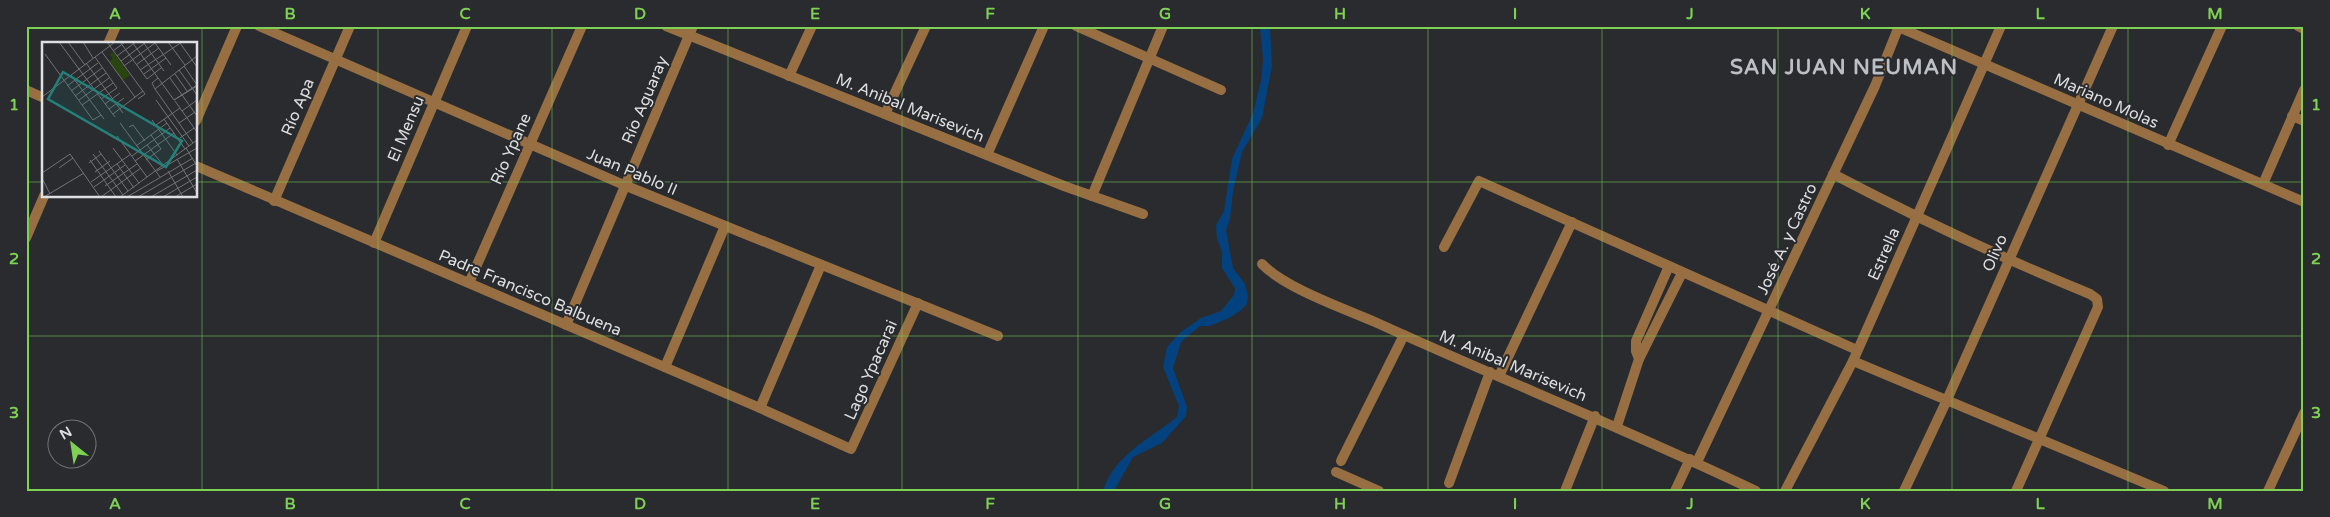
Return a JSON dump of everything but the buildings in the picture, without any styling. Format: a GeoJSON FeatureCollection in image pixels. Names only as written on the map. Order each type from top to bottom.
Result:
{"type":"FeatureCollection","features":[{"type":"Feature","properties":{"kind":"street"},"geometry":{"type":"LineString","coordinates":[[109,42],[116,26]]}},
{"type":"Feature","properties":{"kind":"street"},"geometry":{"type":"LineString","coordinates":[[198,116],[237,26]]}},
{"type":"Feature","properties":{"kind":"street","name":"Juan Pablo II"},"geometry":{"type":"LineString","coordinates":[[258,26],[624,185],[998,336]]}},
{"type":"Feature","properties":{"kind":"street","name":"Río Apa"},"geometry":{"type":"LineString","coordinates":[[274,201],[350,26]]}},
{"type":"Feature","properties":{"kind":"street","name":"El Mensu"},"geometry":{"type":"LineString","coordinates":[[374,243],[467,26]]}},
{"type":"Feature","properties":{"kind":"street","name":"Río Ypane"},"geometry":{"type":"LineString","coordinates":[[469,283],[582,26]]}},
{"type":"Feature","properties":{"kind":"street","name":"M. Anibal Marisevich"},"geometry":{"type":"LineString","coordinates":[[666,26],[691,31],[789,76],[1092,196],[1143,214]]}},
{"type":"Feature","properties":{"kind":"street"},"geometry":{"type":"LineString","coordinates":[[789,76],[812,26]]}},
{"type":"Feature","properties":{"kind":"street"},"geometry":{"type":"LineString","coordinates":[[885,114],[926,26]]}},
{"type":"Feature","properties":{"kind":"street"},"geometry":{"type":"LineString","coordinates":[[987,155],[1044,26]]}},
{"type":"Feature","properties":{"kind":"street"},"geometry":{"type":"LineString","coordinates":[[1076,26],[1221,90]]}},
{"type":"Feature","properties":{"kind":"street"},"geometry":{"type":"LineString","coordinates":[[1092,196],[1163,26]]}},
{"type":"Feature","properties":{"kind":"street","name":"Estrella"},"geometry":{"type":"LineString","coordinates":[[1785,491],[1853,361],[2001,26]]}},
{"type":"Feature","properties":{"kind":"street","name":"Olivo"},"geometry":{"type":"LineString","coordinates":[[1904,491],[1946,402],[2113,26]]}},
{"type":"Feature","properties":{"kind":"street"},"geometry":{"type":"LineString","coordinates":[[2168,145],[2222,26]]}},
{"type":"Feature","properties":{"kind":"street"},"geometry":{"type":"LineString","coordinates":[[2298,26],[2304,29]]}},
{"type":"Feature","properties":{"kind":"street","name":"Mariano Molas"},"geometry":{"type":"LineString","coordinates":[[1898,27],[2304,202]]}},
{"type":"Feature","properties":{"kind":"street","name":"José A. y Castro"},"geometry":{"type":"LineString","coordinates":[[1675,491],[1694,461],[1770,311],[1887,61],[1898,27]]}},
{"type":"Feature","properties":{"kind":"street","name":"Río Aguaray"},"geometry":{"type":"LineString","coordinates":[[566,324],[691,31]]}},
{"type":"Feature","properties":{"kind":"street"},"geometry":{"type":"LineString","coordinates":[[26,90],[42,97]]}},
{"type":"Feature","properties":{"kind":"street"},"geometry":{"type":"LineString","coordinates":[[2262,184],[2304,90]]}},
{"type":"Feature","properties":{"kind":"street"},"geometry":{"type":"LineString","coordinates":[[2292,116],[2304,121]]}},
{"type":"Feature","properties":{"kind":"street","name":"Padre Francisco Balbuena"},"geometry":{"type":"LineString","coordinates":[[198,167],[274,201],[566,324],[851,449]]}},
{"type":"Feature","properties":{"kind":"street"},"geometry":{"type":"LineString","coordinates":[[1833,174],[2008,261],[2090,294],[2097,299],[2098,307],[2040,441],[2016,491]]}},
{"type":"Feature","properties":{"kind":"street"},"geometry":{"type":"LineString","coordinates":[[1444,247],[1479,181],[1857,350]]}},
{"type":"Feature","properties":{"kind":"street"},"geometry":{"type":"LineString","coordinates":[[26,238],[43,198]]}},
{"type":"Feature","properties":{"kind":"street"},"geometry":{"type":"LineString","coordinates":[[1449,484],[1494,374],[1572,222]]}},
{"type":"Feature","properties":{"kind":"street"},"geometry":{"type":"LineString","coordinates":[[665,367],[725,226]]}},
{"type":"Feature","properties":{"kind":"street","name":"M. Anibal Marisevich"},"geometry":{"type":"LineString","coordinates":[[1262,264],[1281,280],[1494,374],[1595,416],[1756,491]]}},
{"type":"Feature","properties":{"kind":"street"},"geometry":{"type":"LineString","coordinates":[[760,408],[821,265]]}},
{"type":"Feature","properties":{"kind":"street"},"geometry":{"type":"LineString","coordinates":[[1639,359],[1636,351],[1636,341],[1669,266]]}},
{"type":"Feature","properties":{"kind":"street"},"geometry":{"type":"LineString","coordinates":[[1616,426],[1639,359],[1682,273]]}},
{"type":"Feature","properties":{"kind":"street","name":"Lago Ypacarai"},"geometry":{"type":"LineString","coordinates":[[851,449],[918,303]]}},
{"type":"Feature","properties":{"kind":"street"},"geometry":{"type":"LineString","coordinates":[[1341,461],[1404,335]]}},
{"type":"Feature","properties":{"kind":"street"},"geometry":{"type":"LineString","coordinates":[[1853,361],[1946,402],[2164,491]]}},
{"type":"Feature","properties":{"kind":"street"},"geometry":{"type":"LineString","coordinates":[[2270,490],[2304,413]]}},
{"type":"Feature","properties":{"kind":"street"},"geometry":{"type":"LineString","coordinates":[[1565,491],[1595,416]]}},
{"type":"Feature","properties":{"kind":"street"},"geometry":{"type":"LineString","coordinates":[[1336,472],[1379,491]]}},
{"type":"Feature","properties":{"kind":"water"},"geometry":{"type":"Polygon","coordinates":[[[1260,26],[1270,26],[1272,66],[1262,118],[1242,152],[1233,192],[1230,219],[1226,230],[1233,268],[1245,284],[1248,296],[1247,304],[1229,318],[1210,326],[1200,326],[1181,342],[1173,368],[1187,407],[1186,416],[1162,443],[1133,457],[1114,491],[1103,491],[1115,467],[1124,458],[1177,417],[1179,406],[1163,367],[1167,347],[1181,332],[1201,318],[1221,311],[1234,295],[1235,288],[1222,268],[1222,251],[1217,239],[1216,225],[1224,211],[1232,159],[1253,113],[1261,81],[1263,60],[1260,26]]]}},
{"type":"Feature","properties":{"kind":"district","name":"SAN JUAN NEUMAN"},"geometry":{"type":"Point","coordinates":[1844,67]}}]}
